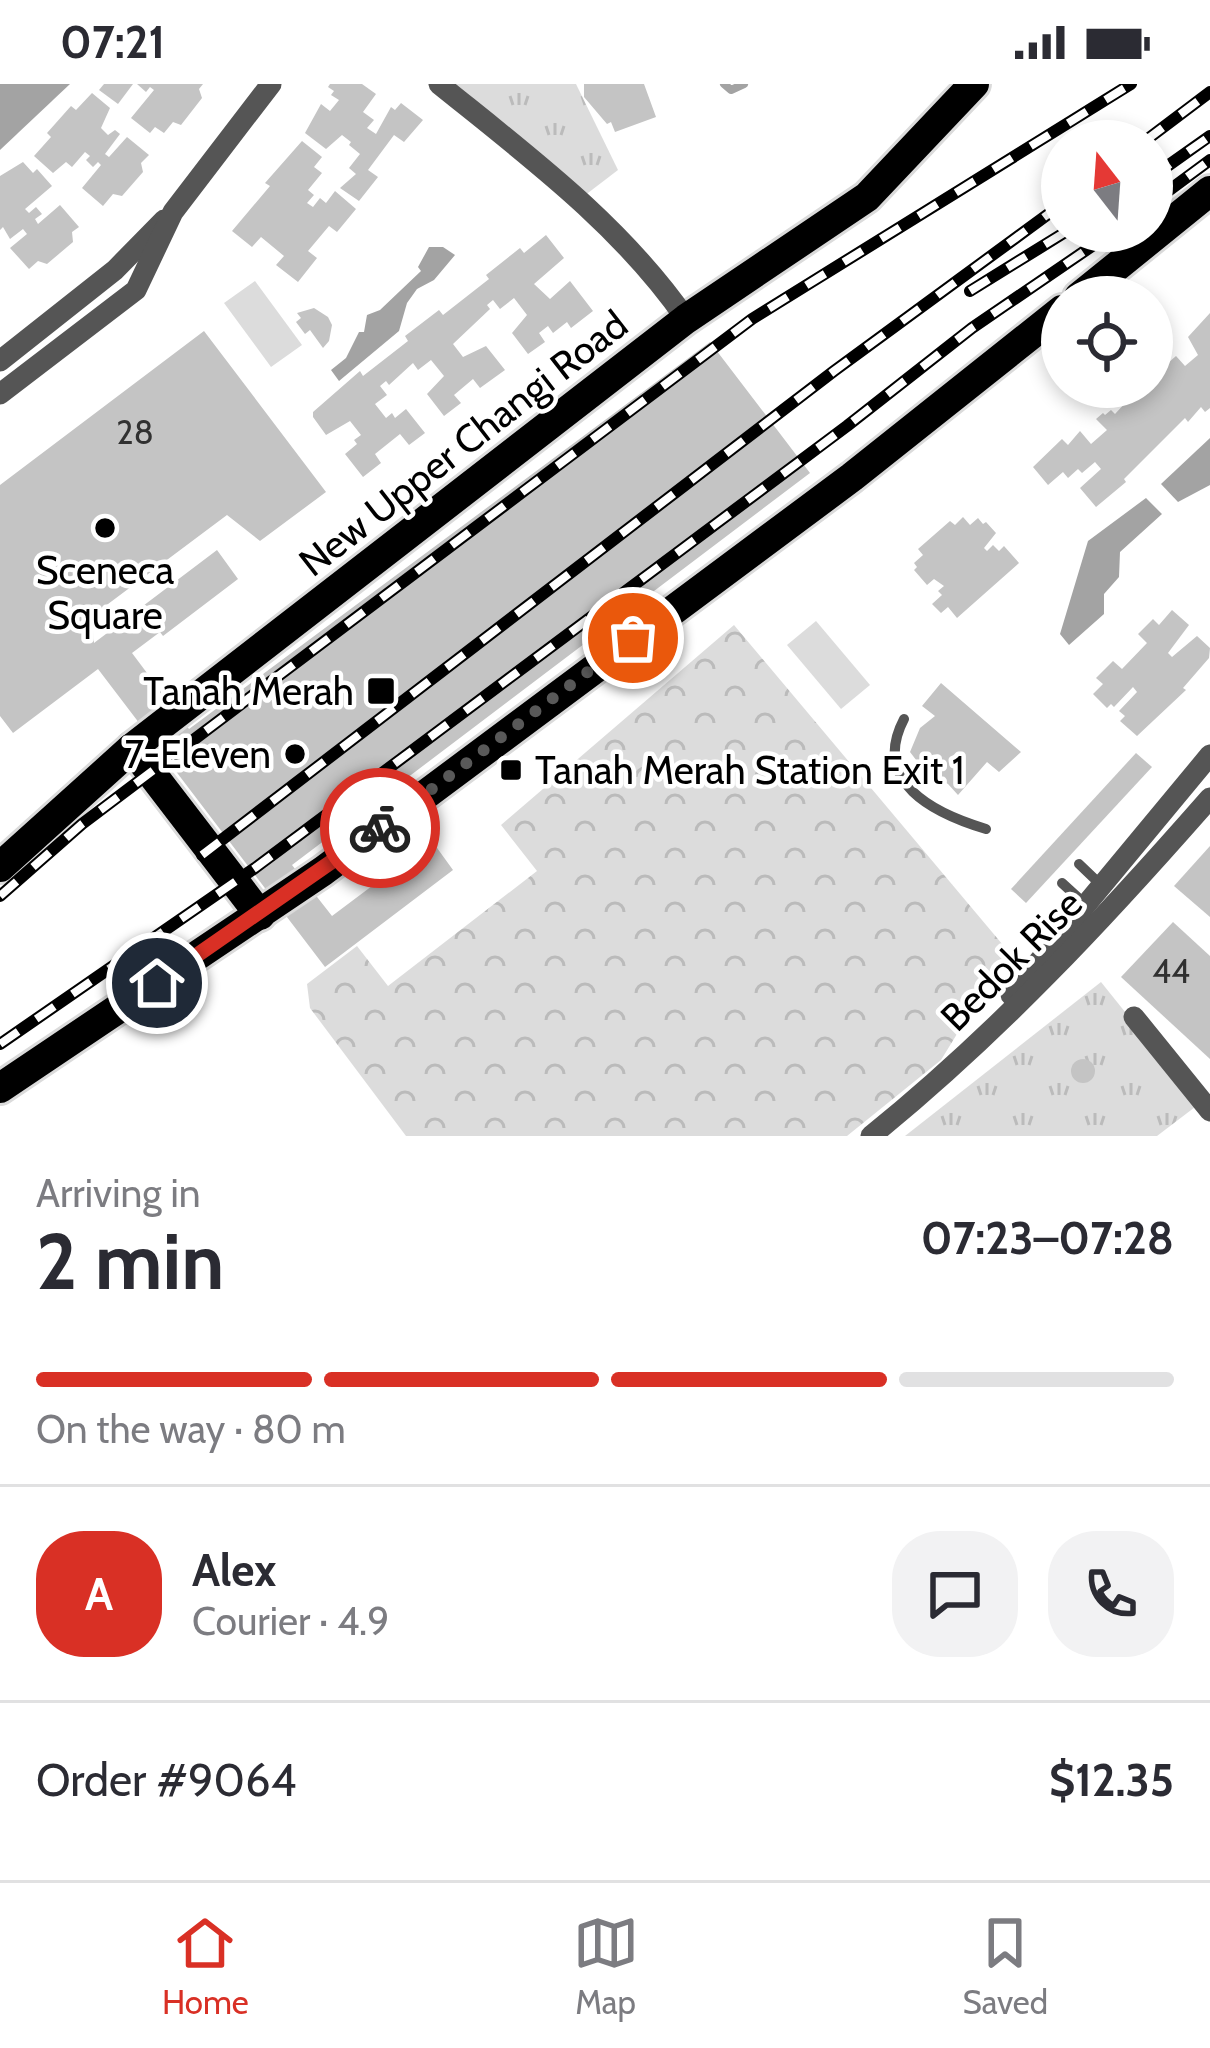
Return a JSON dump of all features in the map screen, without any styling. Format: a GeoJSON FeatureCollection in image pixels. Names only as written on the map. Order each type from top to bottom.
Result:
{"type":"FeatureCollection","features":[{"type":"Feature","properties":{"kind":"main road","name":"New Upper Changi Road"},"geometry":{"type":"LineString","coordinates":[[0,867],[132,748],[686,319],[866,196],[974,84]]}},
{"type":"Feature","properties":{"kind":"main road"},"geometry":{"type":"LineString","coordinates":[[1105,276],[1210,191]]}},
{"type":"Feature","properties":{"kind":"main road"},"geometry":{"type":"LineString","coordinates":[[0,1088],[260,915],[852,477],[1041,327]]}},
{"type":"Feature","properties":{"kind":"main road"},"geometry":{"type":"LineString","coordinates":[[132,748],[260,915]]}},
{"type":"Feature","properties":{"kind":"street"},"geometry":{"type":"LineString","coordinates":[[0,361],[115,270],[173,212],[272,84]]}},
{"type":"Feature","properties":{"kind":"street"},"geometry":{"type":"LineString","coordinates":[[439,84],[598,218],[657,279],[686,319]]}},
{"type":"Feature","properties":{"kind":"street"},"geometry":{"type":"LineString","coordinates":[[0,394],[136,290],[173,212]]}},
{"type":"Feature","properties":{"kind":"street","name":"Bedok Rise"},"geometry":{"type":"LineString","coordinates":[[952,1071],[1210,755]]}},
{"type":"Feature","properties":{"kind":"street","name":"Bedok Rise"},"geometry":{"type":"LineString","coordinates":[[871,1136],[952,1071],[1120,901],[1210,798]]}},
{"type":"Feature","properties":{"kind":"street","name":"Bedok Rise"},"geometry":{"type":"LineString","coordinates":[[1085,904],[1101,909],[1120,901]]}},
{"type":"Feature","properties":{"kind":"street"},"geometry":{"type":"LineString","coordinates":[[1134,1017],[1210,1111]]}},
{"type":"Feature","properties":{"kind":"lane"},"geometry":{"type":"LineString","coordinates":[[904,718],[893,740],[892,761],[918,797],[941,815],[986,829]]}},
{"type":"Feature","properties":{"kind":"lane"},"geometry":{"type":"LineString","coordinates":[[1078,864],[1101,885]]}},
{"type":"Feature","properties":{"kind":"lane"},"geometry":{"type":"LineString","coordinates":[[1062,883],[1085,904]]}},
{"type":"Feature","properties":{"kind":"green space"},"geometry":{"type":"Polygon","coordinates":[[[450,84],[576,84],[618,170],[584,196],[450,84]]]}},
{"type":"Feature","properties":{"kind":"green space"},"geometry":{"type":"Polygon","coordinates":[[[255,281],[302,345],[271,367],[224,303],[255,281]]]}},
{"type":"Feature","properties":{"kind":"green space"},"geometry":{"type":"Polygon","coordinates":[[[816,621],[870,685],[841,709],[787,645],[816,621]]]}},
{"type":"Feature","properties":{"kind":"green space"},"geometry":{"type":"Polygon","coordinates":[[[734,625],[1008,951],[941,1060],[847,1136],[406,1136],[310,1008],[307,984],[357,946],[388,986],[537,871],[501,825],[734,625]]]}},
{"type":"Feature","properties":{"kind":"green space"},"geometry":{"type":"Polygon","coordinates":[[[1101,982],[1199,1104],[1157,1136],[905,1136],[1101,982]]]}},
{"type":"Feature","properties":{"kind":"shaded area"},"geometry":{"type":"Polygon","coordinates":[[[0,84],[70,84],[0,150],[0,84]]]}},
{"type":"Feature","properties":{"kind":"shaded area"},"geometry":{"type":"Polygon","coordinates":[[[429,247],[443,247],[455,255],[434,280],[417,289],[407,303],[399,331],[339,381],[331,370],[346,358],[359,332],[364,332],[367,315],[380,310],[421,271],[418,267],[429,247]]]}},
{"type":"Feature","properties":{"kind":"shaded area"},"geometry":{"type":"Polygon","coordinates":[[[1210,438],[1210,485],[1178,502],[1161,484],[1210,438]]]}},
{"type":"Feature","properties":{"kind":"shaded area"},"geometry":{"type":"Polygon","coordinates":[[[1146,498],[1162,514],[1120,552],[1119,577],[1104,594],[1104,614],[1069,645],[1060,634],[1088,541],[1146,498]]]}},
{"type":"Feature","properties":{"kind":"building"},"geometry":{"type":"Polygon","coordinates":[[[104,84],[133,84],[118,104],[99,90],[104,84]]]}},
{"type":"Feature","properties":{"kind":"building"},"geometry":{"type":"Polygon","coordinates":[[[137,84],[203,84],[199,89],[202,98],[181,125],[173,122],[164,133],[155,127],[150,133],[131,118],[154,90],[150,87],[146,92],[137,84]]]}},
{"type":"Feature","properties":{"kind":"building"},"geometry":{"type":"Polygon","coordinates":[[[330,84],[362,84],[376,94],[363,112],[374,120],[367,128],[376,134],[391,107],[395,110],[401,103],[423,120],[404,142],[394,135],[368,170],[378,177],[359,201],[340,188],[356,174],[349,168],[360,154],[351,142],[342,135],[326,149],[305,133],[321,104],[330,111],[339,100],[331,95],[330,84]]]}},
{"type":"Feature","properties":{"kind":"building"},"geometry":{"type":"Polygon","coordinates":[[[584,84],[644,84],[656,117],[615,132],[611,122],[607,124],[584,97],[584,84]]]}},
{"type":"Feature","properties":{"kind":"building"},"geometry":{"type":"Polygon","coordinates":[[[92,93],[110,108],[101,128],[108,135],[115,130],[120,134],[105,154],[109,157],[127,137],[149,155],[141,163],[143,172],[122,196],[113,194],[103,206],[82,188],[101,165],[98,162],[93,167],[85,152],[72,167],[66,162],[53,173],[34,156],[71,106],[76,110],[92,93]]]}},
{"type":"Feature","properties":{"kind":"building"},"geometry":{"type":"Polygon","coordinates":[[[302,141],[322,157],[314,167],[322,173],[308,190],[314,195],[307,203],[313,207],[320,198],[326,203],[335,191],[356,209],[337,232],[329,226],[308,251],[317,258],[298,282],[276,265],[284,256],[261,237],[252,247],[232,231],[302,141]]]}},
{"type":"Feature","properties":{"kind":"building"},"geometry":{"type":"Polygon","coordinates":[[[23,162],[52,186],[25,209],[29,213],[36,207],[42,214],[35,219],[38,224],[60,205],[79,227],[72,232],[73,242],[47,264],[38,261],[29,269],[10,248],[27,234],[23,229],[10,239],[3,227],[0,230],[0,176],[23,162]]]}},
{"type":"Feature","properties":{"kind":"building"},"geometry":{"type":"Polygon","coordinates":[[[546,235],[564,258],[534,284],[550,299],[570,281],[593,311],[571,328],[567,322],[553,333],[548,326],[539,333],[545,342],[528,354],[512,333],[527,315],[514,298],[500,309],[493,300],[487,305],[490,309],[453,344],[463,357],[486,346],[505,370],[480,388],[473,379],[454,395],[461,403],[444,416],[427,394],[444,376],[431,360],[418,370],[413,363],[389,385],[386,381],[380,386],[387,395],[375,404],[386,418],[392,413],[395,418],[406,409],[425,433],[409,445],[400,434],[375,454],[381,463],[363,477],[345,454],[361,435],[350,421],[326,435],[313,412],[360,371],[363,376],[408,341],[405,336],[439,310],[443,315],[489,279],[486,275],[520,248],[524,253],[546,235]]]}},
{"type":"Feature","properties":{"kind":"building"},"geometry":{"type":"Polygon","coordinates":[[[314,308],[332,325],[323,348],[310,330],[305,334],[296,322],[301,318],[297,313],[314,308]]]}},
{"type":"Feature","properties":{"kind":"building"},"geometry":{"type":"Polygon","coordinates":[[[1210,313],[1210,408],[1205,412],[1201,407],[1188,422],[1185,418],[1096,507],[1080,488],[1101,469],[1095,462],[1068,478],[1063,472],[1048,485],[1033,467],[1062,439],[1068,445],[1080,431],[1091,444],[1107,430],[1096,419],[1103,413],[1111,410],[1115,414],[1121,408],[1173,408],[1173,359],[1176,356],[1185,366],[1198,355],[1188,337],[1210,313]]]}},
{"type":"Feature","properties":{"kind":"building","name":"Tanah Merah"},"geometry":{"type":"Polygon","coordinates":[[[204,331],[326,492],[260,541],[227,515],[92,616],[94,643],[217,550],[238,579],[163,636],[160,632],[132,653],[189,729],[710,342],[810,473],[292,865],[332,916],[432,841],[453,870],[325,967],[98,669],[13,733],[0,716],[0,485],[204,331]]]}},
{"type":"Feature","properties":{"kind":"building"},"geometry":{"type":"Polygon","coordinates":[[[963,517],[970,525],[978,518],[996,533],[984,548],[987,551],[993,545],[999,551],[1004,546],[1019,563],[957,618],[948,607],[941,613],[932,604],[944,586],[934,579],[927,585],[914,563],[923,555],[918,549],[950,521],[955,525],[963,517]]]}},
{"type":"Feature","properties":{"kind":"building"},"geometry":{"type":"Polygon","coordinates":[[[1172,610],[1189,625],[1168,653],[1172,657],[1197,636],[1210,648],[1209,658],[1183,688],[1186,690],[1137,736],[1120,721],[1125,716],[1119,711],[1137,692],[1133,687],[1114,707],[1107,708],[1093,694],[1103,684],[1096,678],[1113,661],[1122,669],[1147,643],[1138,634],[1153,619],[1159,625],[1172,610]]]}},
{"type":"Feature","properties":{"kind":"building"},"geometry":{"type":"Polygon","coordinates":[[[941,683],[1021,752],[999,772],[987,762],[958,795],[932,776],[945,762],[936,755],[923,769],[910,752],[920,728],[935,716],[922,706],[941,683]]]}},
{"type":"Feature","properties":{"kind":"building"},"geometry":{"type":"Polygon","coordinates":[[[1136,753],[1152,767],[1026,903],[1011,889],[1136,753]]]}},
{"type":"Feature","properties":{"kind":"building"},"geometry":{"type":"Polygon","coordinates":[[[1210,846],[1210,917],[1174,886],[1210,846]]]}},
{"type":"Feature","properties":{"kind":"building"},"geometry":{"type":"Polygon","coordinates":[[[1173,922],[1210,956],[1210,1059],[1121,977],[1173,922]]]}},
{"type":"Feature","properties":{"kind":"building"},"geometry":{"type":"Polygon","coordinates":[[[1083,1059],[1095,1071],[1083,1083],[1071,1071],[1083,1059]]]}},
{"type":"Feature","properties":{"kind":"waterway"},"geometry":{"type":"LineString","coordinates":[[724,84],[731,90],[744,84]]}},
{"type":"Feature","properties":{"kind":"railway"},"geometry":{"type":"LineString","coordinates":[[0,896],[82,824],[752,319],[1131,84]]}},
{"type":"Feature","properties":{"kind":"railway"},"geometry":{"type":"LineString","coordinates":[[1173,120],[1210,92]]}},
{"type":"Feature","properties":{"kind":"railway"},"geometry":{"type":"LineString","coordinates":[[1173,162],[1210,136]]}},
{"type":"Feature","properties":{"kind":"railway"},"geometry":{"type":"LineString","coordinates":[[1173,187],[1210,160]]}},
{"type":"Feature","properties":{"kind":"railway"},"geometry":{"type":"LineString","coordinates":[[202,855],[834,371],[1041,219]]}},
{"type":"Feature","properties":{"kind":"railway"},"geometry":{"type":"LineString","coordinates":[[970,291],[1041,247]]}},
{"type":"Feature","properties":{"kind":"railway"},"geometry":{"type":"LineString","coordinates":[[0,1044],[255,868],[972,328],[1083,252]]}},
{"type":"Feature","properties":{"kind":"way so far"},"geometry":{"type":"LineString","coordinates":[[380,828],[633,638]]}},
{"type":"Feature","properties":{"kind":"place","name":"Sceneca Square"},"geometry":{"type":"Point","coordinates":[105,528]}},
{"type":"Feature","properties":{"kind":"place","name":"Tanah Merah"},"geometry":{"type":"Point","coordinates":[381,691]}},
{"type":"Feature","properties":{"kind":"place","name":"7-Eleven"},"geometry":{"type":"Point","coordinates":[295,754]}},
{"type":"Feature","properties":{"kind":"place","name":"Tanah Merah Station Exit 1"},"geometry":{"type":"Point","coordinates":[511,770]}},
{"type":"Feature","properties":{"kind":"route"},"geometry":{"type":"LineString","coordinates":[[157,983],[380,828]]}}]}
